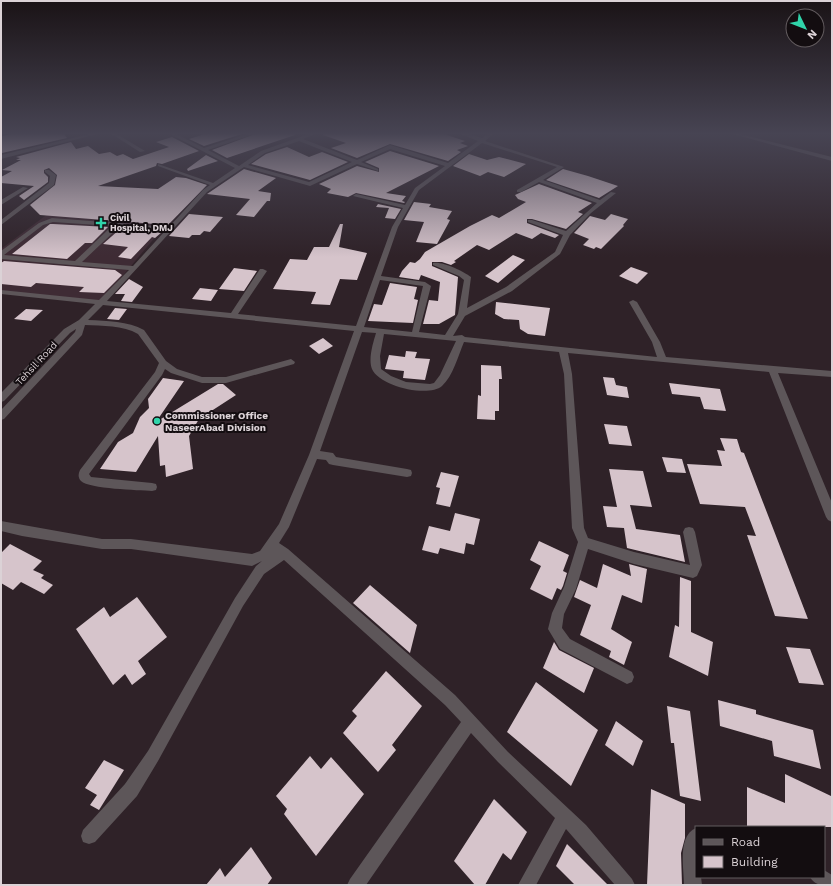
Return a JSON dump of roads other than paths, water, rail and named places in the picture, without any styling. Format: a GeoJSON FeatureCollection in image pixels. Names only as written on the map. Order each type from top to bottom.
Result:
{"type":"FeatureCollection","features":[{"type":"Feature","properties":{"kind":"street"},"geometry":{"type":"LineString","coordinates":[[1,223],[52,184],[52,174]]}},
{"type":"Feature","properties":{"kind":"street"},"geometry":{"type":"LineString","coordinates":[[187,174],[214,184]]}},
{"type":"Feature","properties":{"kind":"street"},"geometry":{"type":"LineString","coordinates":[[1,400],[67,331],[82,322],[135,268],[204,191],[229,174]]}},
{"type":"Feature","properties":{"kind":"street"},"geometry":{"type":"LineString","coordinates":[[269,174],[306,184],[310,184],[329,174]]}},
{"type":"Feature","properties":{"kind":"street"},"geometry":{"type":"LineString","coordinates":[[1,526],[22,531],[102,544],[131,544],[252,560],[264,555],[283,527],[314,455],[395,227],[417,189],[436,174]]}},
{"type":"Feature","properties":{"kind":"street"},"geometry":{"type":"LineString","coordinates":[[519,191],[549,174]]}},
{"type":"Feature","properties":{"kind":"street"},"geometry":{"type":"LineString","coordinates":[[539,180],[600,202]]}},
{"type":"Feature","properties":{"kind":"street"},"geometry":{"type":"LineString","coordinates":[[1,203],[25,188]]}},
{"type":"Feature","properties":{"kind":"street"},"geometry":{"type":"LineString","coordinates":[[462,314],[509,289],[558,253],[567,234],[600,202],[613,192]]}},
{"type":"Feature","properties":{"kind":"street"},"geometry":{"type":"LineString","coordinates":[[356,196],[406,206]]}},
{"type":"Feature","properties":{"kind":"street"},"geometry":{"type":"LineString","coordinates":[[1,256],[47,222],[52,220],[169,229]]}},
{"type":"Feature","properties":{"kind":"street"},"geometry":{"type":"LineString","coordinates":[[530,221],[567,234]]}},
{"type":"Feature","properties":{"kind":"street"},"geometry":{"type":"LineString","coordinates":[[77,263],[117,225]]}},
{"type":"Feature","properties":{"kind":"street"},"geometry":{"type":"LineString","coordinates":[[1,256],[135,268]]}},
{"type":"Feature","properties":{"kind":"street"},"geometry":{"type":"LineString","coordinates":[[436,264],[462,274],[468,279],[462,314],[448,337]]}},
{"type":"Feature","properties":{"kind":"street"},"geometry":{"type":"LineString","coordinates":[[233,316],[262,271]]}},
{"type":"Feature","properties":{"kind":"street"},"geometry":{"type":"LineString","coordinates":[[377,278],[425,284],[426,286],[415,334]]}},
{"type":"Feature","properties":{"kind":"street"},"geometry":{"type":"LineString","coordinates":[[1,292],[462,338],[663,360],[832,374]]}},
{"type":"Feature","properties":{"kind":"street"},"geometry":{"type":"LineString","coordinates":[[633,302],[656,342],[663,360]]}},
{"type":"Feature","properties":{"kind":"street"},"geometry":{"type":"LineString","coordinates":[[82,322],[121,325],[136,329],[141,332],[163,363],[174,371],[202,380],[226,380],[291,362]]}},
{"type":"Feature","properties":{"kind":"street","name":"Tehsil Road"},"geometry":{"type":"LineString","coordinates":[[1,416],[79,333],[82,322]]}},
{"type":"Feature","properties":{"kind":"street"},"geometry":{"type":"LineString","coordinates":[[381,330],[378,338],[375,360],[378,370],[387,378],[423,388],[432,387],[443,380],[462,338]]}},
{"type":"Feature","properties":{"kind":"street"},"geometry":{"type":"LineString","coordinates":[[563,350],[568,374],[578,528],[584,542],[570,589],[558,613],[555,629],[565,644],[627,677]]}},
{"type":"Feature","properties":{"kind":"street"},"geometry":{"type":"LineString","coordinates":[[152,487],[90,481],[84,478],[84,473],[159,373],[163,363]]}},
{"type":"Feature","properties":{"kind":"street"},"geometry":{"type":"LineString","coordinates":[[772,368],[832,517]]}},
{"type":"Feature","properties":{"kind":"street"},"geometry":{"type":"LineString","coordinates":[[314,455],[329,456],[332,461],[407,473]]}},
{"type":"Feature","properties":{"kind":"street"},"geometry":{"type":"LineString","coordinates":[[584,542],[634,558],[693,572],[696,565],[689,532]]}},
{"type":"Feature","properties":{"kind":"street"},"geometry":{"type":"LineString","coordinates":[[272,545],[284,553],[450,700],[564,817],[580,831],[626,885]]}},
{"type":"Feature","properties":{"kind":"street"},"geometry":{"type":"LineString","coordinates":[[89,836],[131,790],[153,756],[239,602],[260,570],[284,553]]}},
{"type":"Feature","properties":{"kind":"street"},"geometry":{"type":"LineString","coordinates":[[356,885],[470,722]]}},
{"type":"Feature","properties":{"kind":"street"},"geometry":{"type":"LineString","coordinates":[[527,885],[564,817]]}},
{"type":"Feature","properties":{"kind":"street"},"geometry":{"type":"LineString","coordinates":[[693,885],[692,842],[695,838]]}},
{"type":"Feature","properties":{"kind":"street"},"geometry":{"type":"LineString","coordinates":[[821,878],[832,884]]}},
{"type":"Feature","properties":{"kind":"place","name":"Civil Hospital, DMJ"},"geometry":{"type":"Point","coordinates":[101,223]}},
{"type":"Feature","properties":{"kind":"place","name":"Commissioner Office NaseerAbad Division"},"geometry":{"type":"Point","coordinates":[157,421]}}]}
